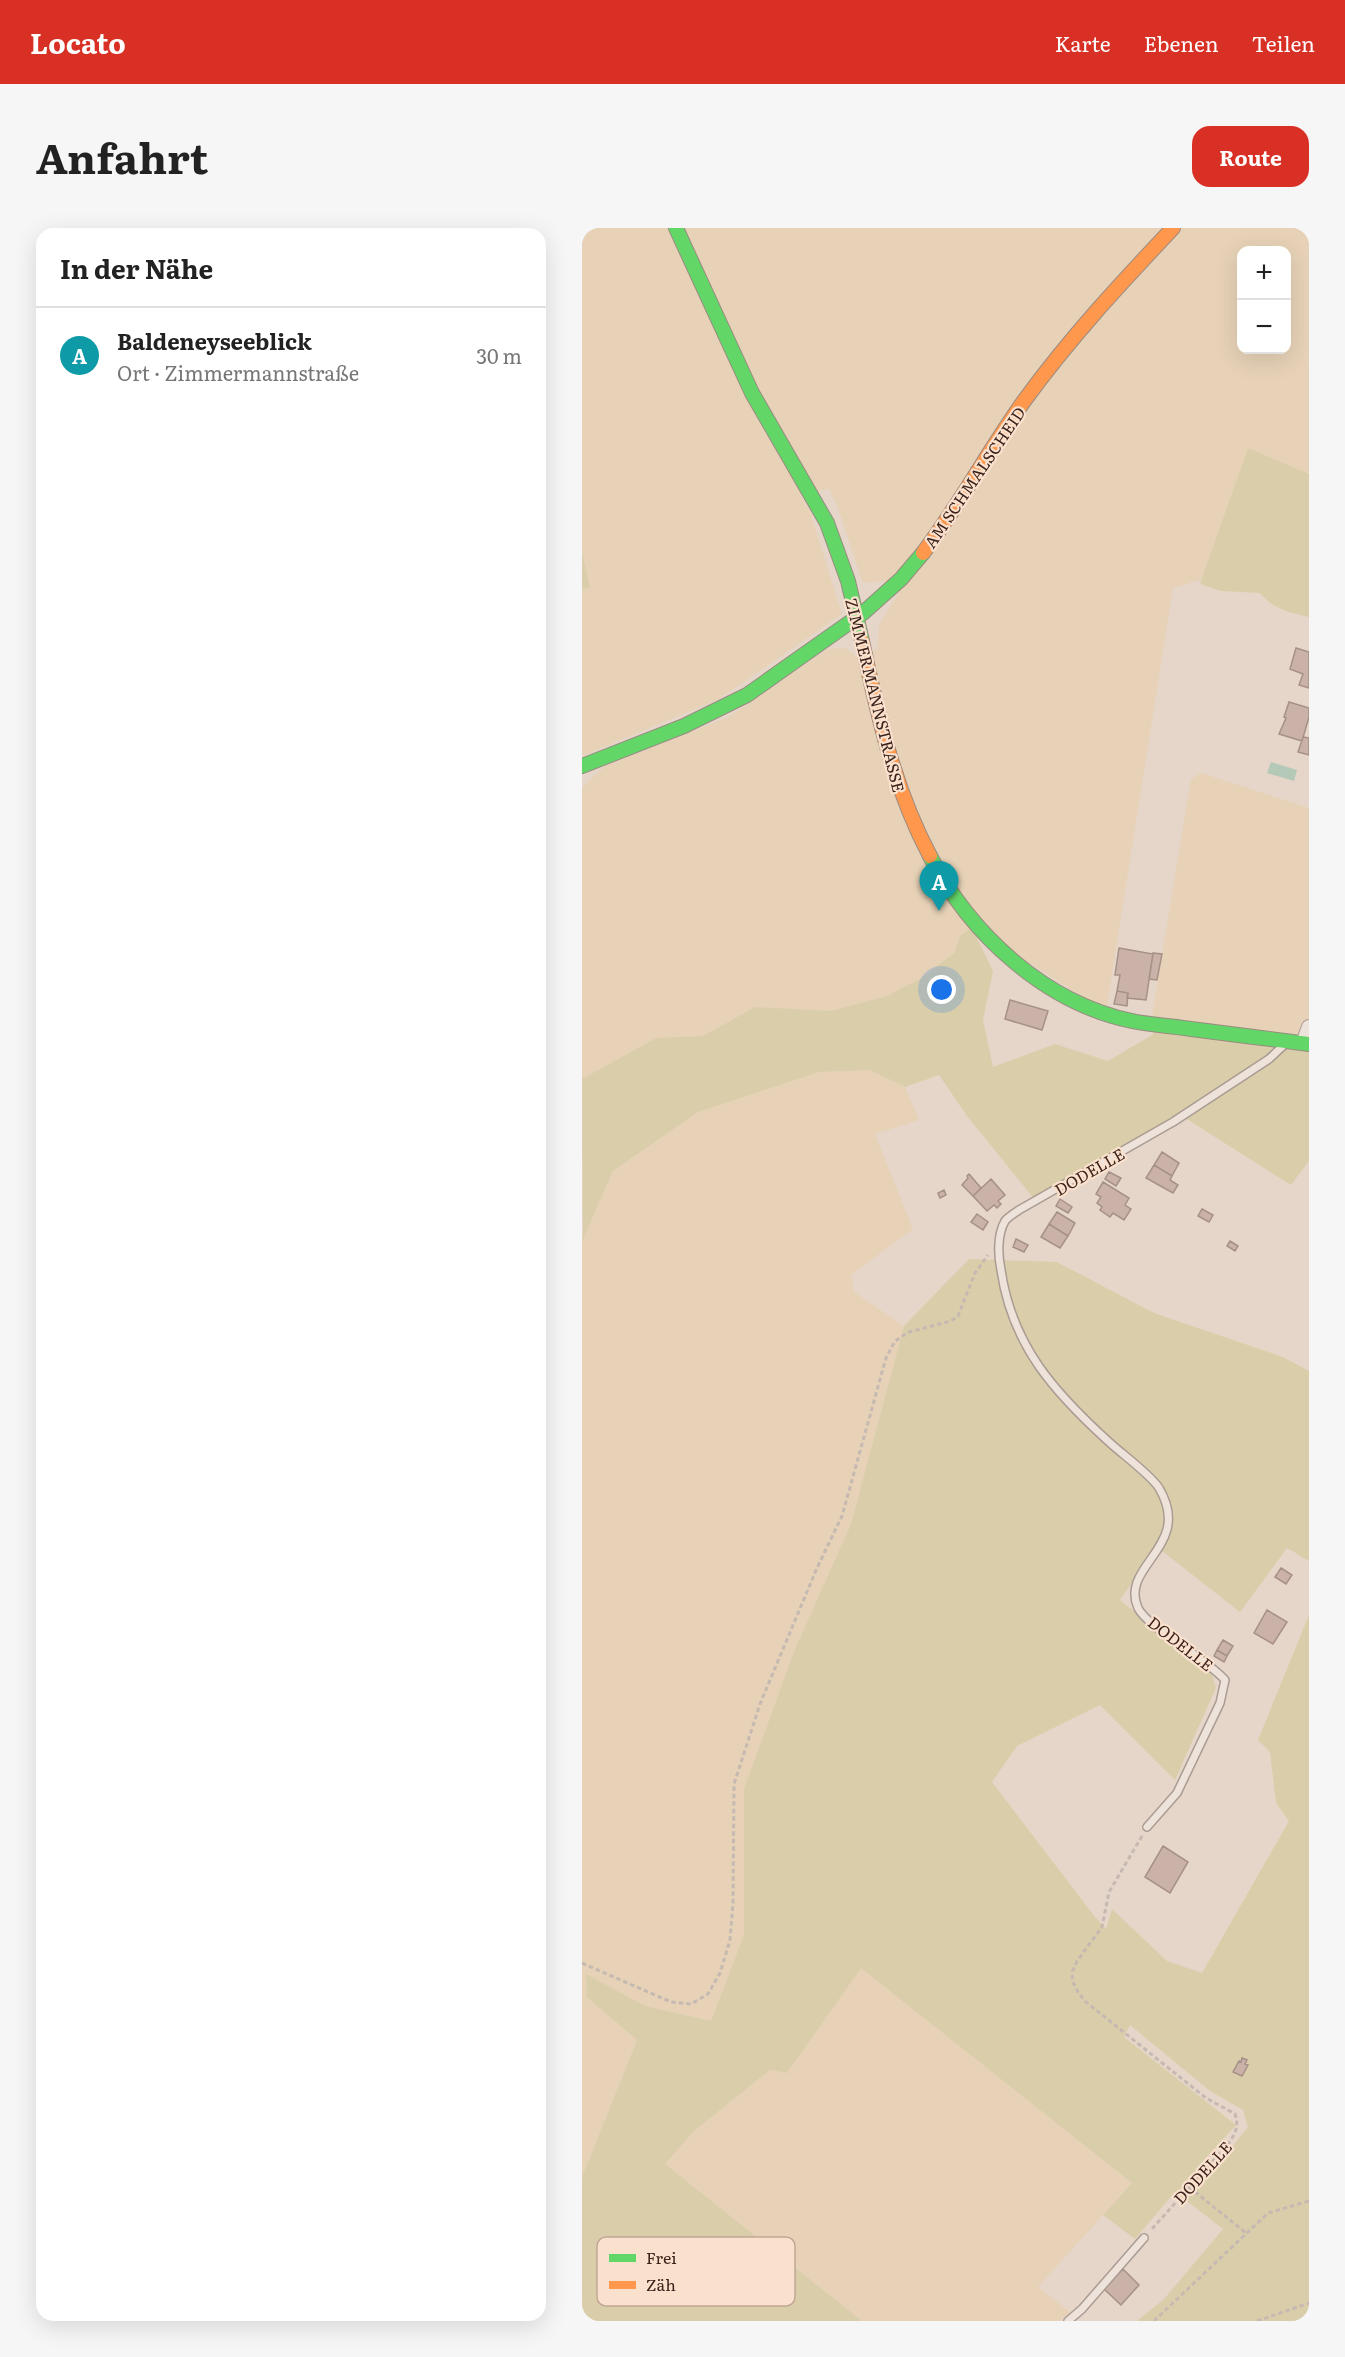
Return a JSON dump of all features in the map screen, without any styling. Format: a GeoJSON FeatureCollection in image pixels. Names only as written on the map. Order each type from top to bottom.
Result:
{"type":"FeatureCollection","features":[{"type":"Feature","properties":{"kind":"street","name":"ZIMMERMANNSTRASSE"},"geometry":{"type":"LineString","coordinates":[[676,228],[751,390],[785,452],[813,494],[832,534],[857,617],[882,730],[912,823],[941,878],[985,936],[1020,967],[1062,994],[1102,1014],[1131,1021],[1306,1043]]}},
{"type":"Feature","properties":{"kind":"street","name":"AM SCHMALSCHEID"},"geometry":{"type":"LineString","coordinates":[[582,766],[718,711],[753,690],[857,617],[899,581],[950,517],[1031,392],[1095,313],[1173,228]]}},
{"type":"Feature","properties":{"kind":"street"},"geometry":{"type":"LineString","coordinates":[[1306,1043],[1309,1027]]}},
{"type":"Feature","properties":{"kind":"lane","name":"DODELLE"},"geometry":{"type":"LineString","coordinates":[[1147,1827],[1177,1793],[1220,1702],[1225,1680],[1215,1668],[1150,1622],[1139,1610],[1134,1592],[1138,1578],[1163,1544],[1169,1525],[1167,1506],[1158,1486],[1086,1421],[1030,1356],[1017,1331],[1002,1281],[999,1258],[1000,1240],[1005,1221],[1019,1210],[1173,1122],[1269,1059],[1287,1042]]}},
{"type":"Feature","properties":{"kind":"lane"},"geometry":{"type":"LineString","coordinates":[[1068,2321],[1082,2309],[1144,2238]]}},
{"type":"Feature","properties":{"kind":"path"},"geometry":{"type":"LineString","coordinates":[[582,1963],[671,2002],[691,2004],[708,1994],[720,1973],[730,1940],[734,1784],[760,1704],[817,1568],[842,1516],[886,1358],[895,1341],[909,1332],[951,1321],[958,1316],[975,1273],[1000,1240]]}},
{"type":"Feature","properties":{"kind":"path","name":"DODELLE"},"geometry":{"type":"LineString","coordinates":[[1144,2238],[1230,2143],[1237,2131],[1238,2122],[1235,2114],[1206,2098],[1086,2002],[1072,1980],[1077,1961],[1102,1927],[1109,1892],[1147,1827]]}},
{"type":"Feature","properties":{"kind":"path"},"geometry":{"type":"LineString","coordinates":[[1188,2187],[1246,2233]]}},
{"type":"Feature","properties":{"kind":"path"},"geometry":{"type":"LineString","coordinates":[[1154,2321],[1268,2213],[1309,2201]]}},
{"type":"Feature","properties":{"kind":"path"},"geometry":{"type":"LineString","coordinates":[[1257,2321],[1309,2303]]}},
{"type":"Feature","properties":{"kind":"shaded area"},"geometry":{"type":"Polygon","coordinates":[[[582,228],[1309,228],[1309,480],[1206,578],[1173,588],[1106,1012],[986,935],[960,936],[954,953],[920,979],[887,996],[831,1011],[755,1007],[703,1036],[656,1038],[582,1079],[582,788],[605,766],[729,717],[828,649],[845,648],[856,656],[878,649],[879,625],[898,594],[883,581],[867,583],[862,581],[837,505],[829,489],[800,494],[810,511],[842,614],[719,699],[582,756],[582,589],[590,587],[582,553],[582,228]]]}},
{"type":"Feature","properties":{"kind":"shaded area"},"geometry":{"type":"Polygon","coordinates":[[[1248,448],[1309,474],[1309,617],[1277,607],[1260,593],[1221,591],[1200,584],[1248,448]]]}},
{"type":"Feature","properties":{"kind":"shaded area"},"geometry":{"type":"Polygon","coordinates":[[[582,553],[590,587],[582,589],[582,553]]]}},
{"type":"Feature","properties":{"kind":"shaded area"},"geometry":{"type":"Polygon","coordinates":[[[1271,762],[1297,770],[1294,781],[1267,773],[1271,762]]]}},
{"type":"Feature","properties":{"kind":"shaded area"},"geometry":{"type":"Polygon","coordinates":[[[1201,773],[1309,808],[1309,1017],[1301,1037],[1151,1022],[1191,779],[1201,773]]]}},
{"type":"Feature","properties":{"kind":"shaded area"},"geometry":{"type":"Polygon","coordinates":[[[972,928],[993,971],[983,1020],[993,1067],[1055,1044],[1108,1061],[1152,1035],[1156,1026],[1309,1046],[1309,1161],[1291,1185],[1185,1118],[1035,1200],[967,1116],[939,1075],[905,1087],[870,1070],[819,1072],[698,1112],[613,1171],[583,1239],[582,1079],[656,1038],[703,1036],[755,1007],[831,1011],[887,996],[920,979],[954,953],[960,936],[972,928]]]}},
{"type":"Feature","properties":{"kind":"shaded area"},"geometry":{"type":"Polygon","coordinates":[[[870,1070],[905,1087],[919,1120],[875,1134],[913,1229],[851,1275],[854,1292],[904,1326],[851,1524],[795,1649],[744,1789],[744,1935],[711,2021],[645,2006],[586,1975],[587,1997],[637,2039],[582,2177],[582,1230],[583,1238],[613,1171],[698,1112],[819,1072],[870,1070]]]}},
{"type":"Feature","properties":{"kind":"shaded area"},"geometry":{"type":"Polygon","coordinates":[[[969,1259],[1057,1262],[1154,1313],[1283,1357],[1309,1371],[1309,1561],[1287,1548],[1240,1612],[1157,1547],[1120,1600],[1212,1675],[1216,1688],[1175,1780],[1100,1705],[1017,1746],[992,1782],[1106,1929],[1112,1909],[1167,1961],[1202,1973],[1289,1821],[1276,1803],[1270,1752],[1258,1740],[1309,1615],[1309,2321],[1137,2321],[1164,2299],[1223,2229],[1175,2192],[1135,2239],[1103,2215],[1132,2183],[861,1968],[787,2073],[770,2070],[694,2131],[665,2164],[757,2237],[597,2237],[597,2306],[795,2306],[795,2268],[862,2321],[582,2321],[582,2177],[637,2040],[587,1997],[586,1974],[645,2006],[711,2021],[744,1935],[744,1789],[795,1649],[851,1524],[904,1326],[969,1259]],[[1130,2025],[1124,2037],[1236,2125],[1195,2170],[1205,2181],[1248,2127],[1243,2110],[1210,2091],[1130,2025]]]}},
{"type":"Feature","properties":{"kind":"shaded area"},"geometry":{"type":"Polygon","coordinates":[[[861,1967],[1132,2183],[1038,2287],[1070,2312],[1060,2321],[862,2321],[795,2268],[795,2237],[756,2237],[664,2164],[694,2131],[770,2070],[787,2073],[861,1967]]]}},
{"type":"Feature","properties":{"kind":"building"},"geometry":{"type":"Polygon","coordinates":[[[1296,648],[1309,652],[1309,688],[1299,685],[1303,674],[1290,669],[1296,648]]]}},
{"type":"Feature","properties":{"kind":"building"},"geometry":{"type":"Polygon","coordinates":[[[1289,702],[1309,708],[1309,717],[1302,741],[1279,734],[1286,718],[1284,717],[1289,702]]]}},
{"type":"Feature","properties":{"kind":"building"},"geometry":{"type":"Polygon","coordinates":[[[1303,737],[1309,738],[1309,755],[1298,752],[1303,737]]]}},
{"type":"Feature","properties":{"kind":"building"},"geometry":{"type":"Polygon","coordinates":[[[1119,948],[1153,954],[1146,1000],[1127,998],[1128,993],[1117,991],[1120,975],[1115,975],[1119,948]]]}},
{"type":"Feature","properties":{"kind":"building"},"geometry":{"type":"Polygon","coordinates":[[[1153,953],[1162,954],[1157,980],[1149,979],[1153,953]]]}},
{"type":"Feature","properties":{"kind":"building"},"geometry":{"type":"Polygon","coordinates":[[[1117,991],[1128,993],[1127,1006],[1114,1004],[1117,991]]]}},
{"type":"Feature","properties":{"kind":"building"},"geometry":{"type":"Polygon","coordinates":[[[1010,1000],[1048,1011],[1042,1030],[1005,1019],[1010,1000]]]}},
{"type":"Feature","properties":{"kind":"building"},"geometry":{"type":"Polygon","coordinates":[[[1162,1152],[1179,1163],[1172,1176],[1154,1165],[1162,1152]]]}},
{"type":"Feature","properties":{"kind":"building"},"geometry":{"type":"Polygon","coordinates":[[[1154,1165],[1172,1176],[1170,1180],[1178,1185],[1173,1193],[1146,1178],[1154,1165]]]}},
{"type":"Feature","properties":{"kind":"building"},"geometry":{"type":"Polygon","coordinates":[[[1109,1172],[1121,1178],[1116,1186],[1105,1179],[1109,1172]]]}},
{"type":"Feature","properties":{"kind":"building"},"geometry":{"type":"Polygon","coordinates":[[[969,1174],[981,1188],[973,1196],[962,1185],[969,1174]]]}},
{"type":"Feature","properties":{"kind":"building"},"geometry":{"type":"Polygon","coordinates":[[[991,1179],[1005,1195],[998,1201],[1001,1204],[997,1208],[994,1205],[987,1211],[973,1196],[991,1179]]]}},
{"type":"Feature","properties":{"kind":"building"},"geometry":{"type":"Polygon","coordinates":[[[1103,1182],[1129,1198],[1125,1205],[1131,1209],[1124,1220],[1113,1213],[1110,1217],[1100,1210],[1102,1207],[1097,1203],[1101,1197],[1096,1194],[1103,1182]]]}},
{"type":"Feature","properties":{"kind":"building"},"geometry":{"type":"Polygon","coordinates":[[[944,1190],[946,1195],[940,1198],[938,1193],[944,1190]]]}},
{"type":"Feature","properties":{"kind":"building"},"geometry":{"type":"Polygon","coordinates":[[[1060,1199],[1072,1207],[1068,1213],[1056,1206],[1060,1199]]]}},
{"type":"Feature","properties":{"kind":"building"},"geometry":{"type":"Polygon","coordinates":[[[1202,1209],[1213,1215],[1209,1222],[1198,1216],[1202,1209]]]}},
{"type":"Feature","properties":{"kind":"building"},"geometry":{"type":"Polygon","coordinates":[[[1057,1212],[1075,1223],[1068,1236],[1049,1224],[1057,1212]]]}},
{"type":"Feature","properties":{"kind":"building"},"geometry":{"type":"Polygon","coordinates":[[[977,1214],[988,1222],[983,1230],[971,1222],[977,1214]]]}},
{"type":"Feature","properties":{"kind":"building"},"geometry":{"type":"Polygon","coordinates":[[[1049,1224],[1068,1236],[1060,1248],[1041,1237],[1049,1224]]]}},
{"type":"Feature","properties":{"kind":"building"},"geometry":{"type":"Polygon","coordinates":[[[1016,1239],[1028,1245],[1024,1252],[1013,1247],[1016,1239]]]}},
{"type":"Feature","properties":{"kind":"building"},"geometry":{"type":"Polygon","coordinates":[[[1230,1241],[1238,1246],[1235,1251],[1227,1246],[1230,1241]]]}},
{"type":"Feature","properties":{"kind":"building"},"geometry":{"type":"Polygon","coordinates":[[[1281,1568],[1292,1575],[1286,1584],[1275,1577],[1281,1568]]]}},
{"type":"Feature","properties":{"kind":"building"},"geometry":{"type":"Polygon","coordinates":[[[1267,1610],[1287,1622],[1273,1644],[1254,1633],[1267,1610]]]}},
{"type":"Feature","properties":{"kind":"building"},"geometry":{"type":"Polygon","coordinates":[[[1223,1640],[1233,1646],[1227,1656],[1217,1650],[1223,1640]]]}},
{"type":"Feature","properties":{"kind":"building"},"geometry":{"type":"Polygon","coordinates":[[[1217,1650],[1227,1656],[1224,1662],[1214,1656],[1217,1650]]]}},
{"type":"Feature","properties":{"kind":"building"},"geometry":{"type":"Polygon","coordinates":[[[1163,1846],[1188,1862],[1170,1893],[1145,1877],[1163,1846]]]}},
{"type":"Feature","properties":{"kind":"building"},"geometry":{"type":"Polygon","coordinates":[[[1242,2058],[1247,2060],[1245,2064],[1248,2065],[1242,2076],[1233,2072],[1242,2058]]]}},
{"type":"Feature","properties":{"kind":"building"},"geometry":{"type":"Polygon","coordinates":[[[1123,2269],[1139,2285],[1121,2305],[1104,2289],[1123,2269]]]}},
{"type":"Feature","properties":{"kind":"traffic: fast"},"geometry":{"type":"LineString","coordinates":[[676,228],[752,393],[827,523],[848,581],[862,641]]}},
{"type":"Feature","properties":{"kind":"traffic: fast"},"geometry":{"type":"LineString","coordinates":[[582,766],[684,726],[747,695],[863,613],[901,579],[923,553]]}},
{"type":"Feature","properties":{"kind":"traffic: fast"},"geometry":{"type":"LineString","coordinates":[[930,856],[966,912],[989,938],[1013,961],[1069,999],[1100,1012],[1132,1021],[1309,1044]]}},
{"type":"Feature","properties":{"kind":"traffic: slow"},"geometry":{"type":"LineString","coordinates":[[923,553],[1041,378],[1096,312],[1173,228]]}},
{"type":"Feature","properties":{"kind":"traffic: slow"},"geometry":{"type":"LineString","coordinates":[[862,641],[888,751],[906,804],[930,856]]}},
{"type":"Feature","properties":{"kind":"place","name":"Baldeneyseeblick"},"geometry":{"type":"Point","coordinates":[939,911]}}]}
